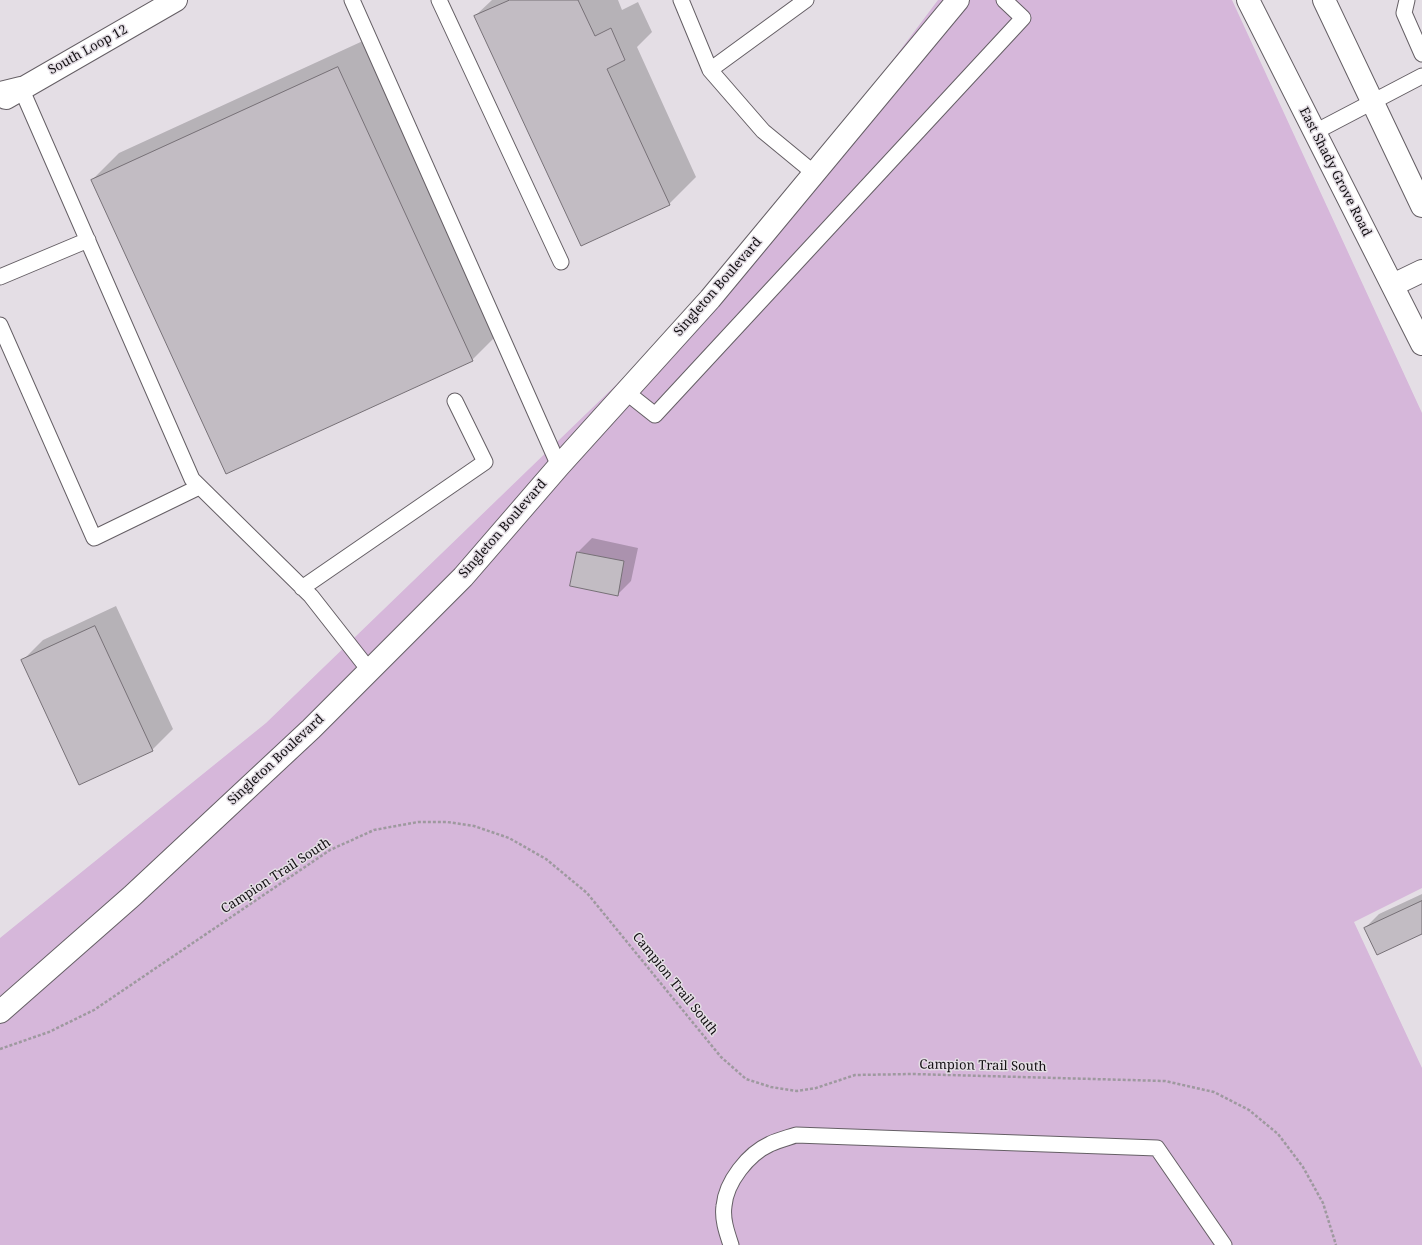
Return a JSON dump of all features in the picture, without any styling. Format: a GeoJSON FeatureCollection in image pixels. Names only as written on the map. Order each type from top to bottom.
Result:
{"type":"FeatureCollection","features":[{"type":"Feature","properties":{"kind":"main road","name":"South Loop 12"},"geometry":{"type":"LineString","coordinates":[[0,102],[21,88],[176,0]]}},
{"type":"Feature","properties":{"kind":"main road","name":"Singleton Boulevard"},"geometry":{"type":"LineString","coordinates":[[0,1012],[132,896],[311,729],[463,577],[559,466],[710,299],[958,0]]}},
{"type":"Feature","properties":{"kind":"main road","name":"East Shady Grove Road"},"geometry":{"type":"LineString","coordinates":[[1248,0],[1422,344]]}},
{"type":"Feature","properties":{"kind":"main road"},"geometry":{"type":"LineString","coordinates":[[1324,0],[1371,102],[1422,206]]}},
{"type":"Feature","properties":{"kind":"main road"},"geometry":{"type":"LineString","coordinates":[[0,93],[21,88]]}},
{"type":"Feature","properties":{"kind":"main road"},"geometry":{"type":"LineString","coordinates":[[1393,285],[1422,271]]}},
{"type":"Feature","properties":{"kind":"lane"},"geometry":{"type":"LineString","coordinates":[[352,0],[559,466]]}},
{"type":"Feature","properties":{"kind":"lane"},"geometry":{"type":"LineString","coordinates":[[681,0],[710,70],[763,131],[814,173]]}},
{"type":"Feature","properties":{"kind":"lane"},"geometry":{"type":"LineString","coordinates":[[710,70],[806,0]]}},
{"type":"Feature","properties":{"kind":"lane"},"geometry":{"type":"LineString","coordinates":[[626,392],[655,416],[1023,18],[1004,0]]}},
{"type":"Feature","properties":{"kind":"lane"},"geometry":{"type":"LineString","coordinates":[[1407,0],[1404,13],[1422,54]]}},
{"type":"Feature","properties":{"kind":"lane"},"geometry":{"type":"LineString","coordinates":[[441,1],[561,262]]}},
{"type":"Feature","properties":{"kind":"lane"},"geometry":{"type":"LineString","coordinates":[[1315,132],[1422,76]]}},
{"type":"Feature","properties":{"kind":"lane"},"geometry":{"type":"LineString","coordinates":[[21,88],[192,479],[311,596],[369,670]]}},
{"type":"Feature","properties":{"kind":"lane"},"geometry":{"type":"LineString","coordinates":[[0,277],[88,240]]}},
{"type":"Feature","properties":{"kind":"lane"},"geometry":{"type":"LineString","coordinates":[[0,325],[94,538],[199,487]]}},
{"type":"Feature","properties":{"kind":"lane"},"geometry":{"type":"LineString","coordinates":[[302,588],[485,462],[455,401]]}},
{"type":"Feature","properties":{"kind":"lane"},"geometry":{"type":"LineString","coordinates":[[731,1245],[726,1229],[724,1206],[730,1184],[746,1161],[769,1144],[796,1135],[1157,1148],[1224,1245]]}},
{"type":"Feature","properties":{"kind":"path","name":"Campion Trail South"},"geometry":{"type":"LineString","coordinates":[[0,1049],[49,1032],[94,1010],[330,850],[374,830],[418,822],[447,822],[467,825],[510,838],[546,859],[587,893],[721,1057],[746,1079],[771,1088],[797,1091],[816,1088],[855,1075],[913,1074],[1165,1081],[1214,1092],[1249,1110],[1278,1134],[1303,1166],[1323,1203],[1336,1245]]}},
{"type":"Feature","properties":{"kind":"shaded area"},"geometry":{"type":"Polygon","coordinates":[[[938,0],[1232,0],[1422,413],[1422,888],[1354,922],[1422,1068],[1422,1245],[0,1245],[0,938],[266,723],[734,271],[938,0]]]}},
{"type":"Feature","properties":{"kind":"building"},"geometry":{"type":"Polygon","coordinates":[[[510,0],[578,0],[595,36],[611,28],[625,60],[607,69],[670,205],[581,246],[474,16],[510,0]]]}},
{"type":"Feature","properties":{"kind":"building"},"geometry":{"type":"Polygon","coordinates":[[[338,67],[473,361],[226,474],[91,180],[338,67]]]}},
{"type":"Feature","properties":{"kind":"building"},"geometry":{"type":"Polygon","coordinates":[[[577,552],[624,561],[618,596],[570,586],[577,552]]]}},
{"type":"Feature","properties":{"kind":"building"},"geometry":{"type":"Polygon","coordinates":[[[95,626],[153,751],[79,785],[21,660],[95,626]]]}},
{"type":"Feature","properties":{"kind":"building"},"geometry":{"type":"Polygon","coordinates":[[[1422,901],[1422,934],[1377,955],[1364,928],[1422,901]]]}}]}
